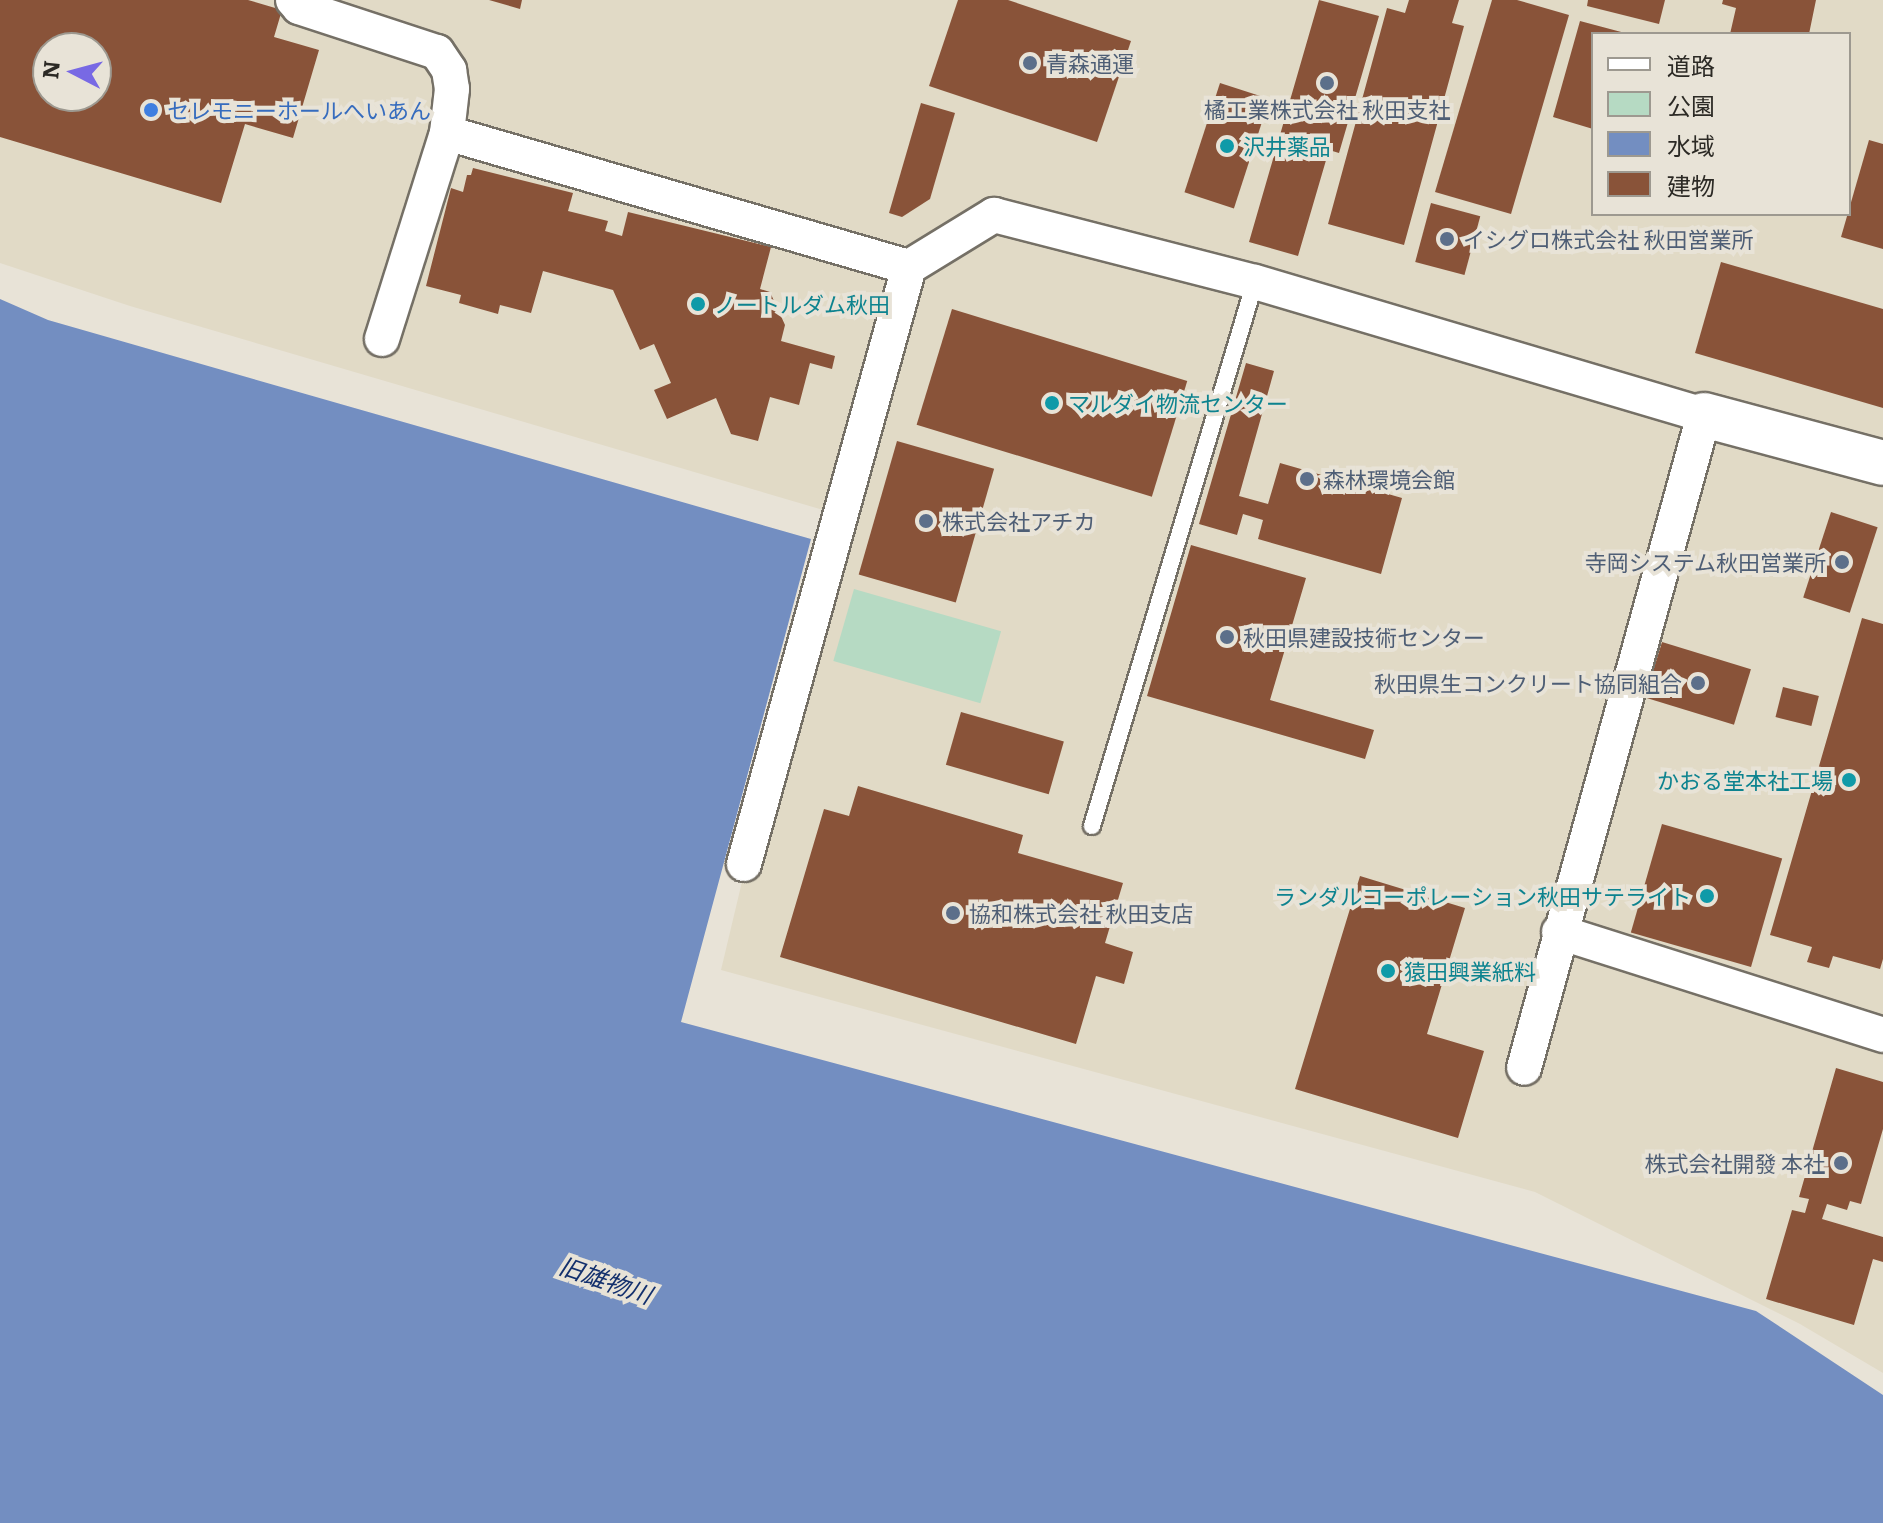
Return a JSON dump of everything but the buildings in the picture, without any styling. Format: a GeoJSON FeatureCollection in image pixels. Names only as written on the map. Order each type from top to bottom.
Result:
{"type":"FeatureCollection","features":[{"type":"Feature","properties":{"kind":"street"},"geometry":{"type":"LineString","coordinates":[[293,0],[299,7],[437,52],[449,70],[452,89],[447,133],[382,339]]}},
{"type":"Feature","properties":{"kind":"street"},"geometry":{"type":"LineString","coordinates":[[447,133],[909,267]]}},
{"type":"Feature","properties":{"kind":"street"},"geometry":{"type":"LineString","coordinates":[[744,864],[909,267],[994,215],[1255,282],[1704,415],[1883,463]]}},
{"type":"Feature","properties":{"kind":"street"},"geometry":{"type":"LineString","coordinates":[[1524,1068],[1704,415]]}},
{"type":"Feature","properties":{"kind":"street"},"geometry":{"type":"LineString","coordinates":[[1559,932],[1883,1035]]}},
{"type":"Feature","properties":{"kind":"lane"},"geometry":{"type":"LineString","coordinates":[[1092,826],[1255,282]]}},
{"type":"Feature","properties":{"kind":"shaded area"},"geometry":{"type":"Polygon","coordinates":[[[0,0],[1883,0],[1883,1373],[1800,1324],[1535,1192],[721,970],[830,512],[130,306],[0,263],[0,0]]]}},
{"type":"Feature","properties":{"kind":"green space"},"geometry":{"type":"Polygon","coordinates":[[[854,589],[1001,631],[980,703],[833,661],[854,589]]]}},
{"type":"Feature","properties":{"kind":"water","name":"旧雄物川"},"geometry":{"type":"Polygon","coordinates":[[[0,299],[48,320],[811,539],[681,1022],[1756,1311],[1883,1395],[1883,1523],[0,1523],[0,299]]]}},
{"type":"Feature","properties":{"kind":"place","name":"青森通運"},"geometry":{"type":"Point","coordinates":[1030,63]}},
{"type":"Feature","properties":{"kind":"place","name":"橘工業株式会社 秋田支社"},"geometry":{"type":"Point","coordinates":[1327,83]}},
{"type":"Feature","properties":{"kind":"place","name":"セレモニーホールへいあん"},"geometry":{"type":"Point","coordinates":[151,110]}},
{"type":"Feature","properties":{"kind":"place","name":"沢井薬品"},"geometry":{"type":"Point","coordinates":[1227,146]}},
{"type":"Feature","properties":{"kind":"place","name":"イシグロ株式会社 秋田営業所"},"geometry":{"type":"Point","coordinates":[1447,239]}},
{"type":"Feature","properties":{"kind":"place","name":"ノートルダム秋田"},"geometry":{"type":"Point","coordinates":[698,304]}},
{"type":"Feature","properties":{"kind":"place","name":"マルダイ物流センター"},"geometry":{"type":"Point","coordinates":[1052,403]}},
{"type":"Feature","properties":{"kind":"place","name":"森林環境会館"},"geometry":{"type":"Point","coordinates":[1307,479]}},
{"type":"Feature","properties":{"kind":"place","name":"株式会社アチカ"},"geometry":{"type":"Point","coordinates":[926,521]}},
{"type":"Feature","properties":{"kind":"place","name":"寺岡システム秋田営業所"},"geometry":{"type":"Point","coordinates":[1842,562]}},
{"type":"Feature","properties":{"kind":"place","name":"秋田県建設技術センター"},"geometry":{"type":"Point","coordinates":[1227,637]}},
{"type":"Feature","properties":{"kind":"place","name":"秋田県生コンクリート協同組合"},"geometry":{"type":"Point","coordinates":[1698,683]}},
{"type":"Feature","properties":{"kind":"place","name":"かおる堂本社工場"},"geometry":{"type":"Point","coordinates":[1849,780]}},
{"type":"Feature","properties":{"kind":"place","name":"ランダルコーポレーション秋田サテライト"},"geometry":{"type":"Point","coordinates":[1707,896]}},
{"type":"Feature","properties":{"kind":"place","name":"協和株式会社 秋田支店"},"geometry":{"type":"Point","coordinates":[953,913]}},
{"type":"Feature","properties":{"kind":"place","name":"猿田興業紙料"},"geometry":{"type":"Point","coordinates":[1388,971]}},
{"type":"Feature","properties":{"kind":"place","name":"株式会社開發 本社"},"geometry":{"type":"Point","coordinates":[1841,1163]}}]}
